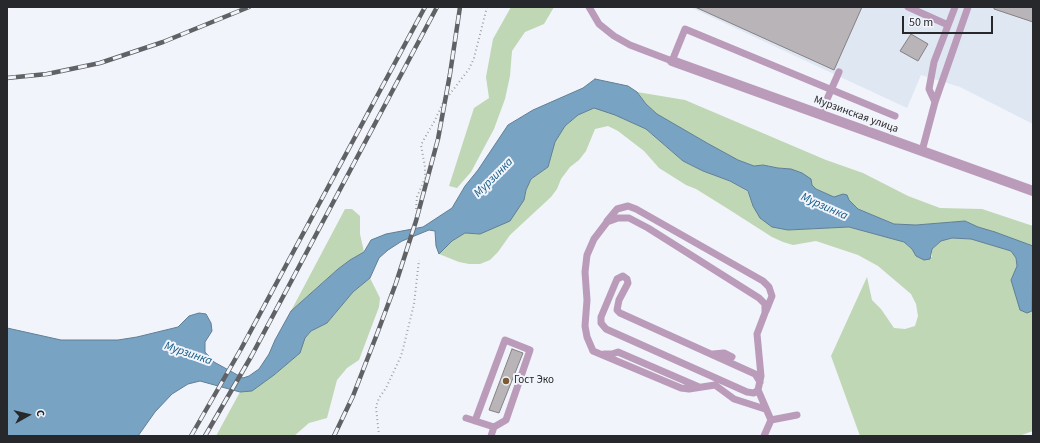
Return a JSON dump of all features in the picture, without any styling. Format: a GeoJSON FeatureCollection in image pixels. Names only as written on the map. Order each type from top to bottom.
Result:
{"type":"FeatureCollection","features":[{"type":"Feature","properties":{"kind":"street","name":"Мурзинская улица"},"geometry":{"type":"LineString","coordinates":[[672,61],[1033,192]]}},
{"type":"Feature","properties":{"kind":"lane"},"geometry":{"type":"LineString","coordinates":[[589,7],[599,24],[614,36],[630,45],[672,61],[685,29],[895,116]]}},
{"type":"Feature","properties":{"kind":"lane"},"geometry":{"type":"LineString","coordinates":[[908,7],[948,25]]}},
{"type":"Feature","properties":{"kind":"lane"},"geometry":{"type":"LineString","coordinates":[[935,102],[929,88],[934,62],[955,7]]}},
{"type":"Feature","properties":{"kind":"lane"},"geometry":{"type":"LineString","coordinates":[[922,151],[935,102],[968,7]]}},
{"type":"Feature","properties":{"kind":"lane"},"geometry":{"type":"LineString","coordinates":[[820,115],[839,72]]}},
{"type":"Feature","properties":{"kind":"lane"},"geometry":{"type":"LineString","coordinates":[[765,409],[734,399],[715,385],[689,389],[681,388],[593,351],[587,337],[585,326],[587,300],[585,272],[587,254],[594,239],[617,209],[628,206],[636,209],[763,280],[769,288],[772,296],[757,334],[761,376],[758,390],[771,420]]}},
{"type":"Feature","properties":{"kind":"lane"},"geometry":{"type":"LineString","coordinates":[[607,222],[618,218],[630,218],[648,228],[759,298],[765,304],[765,313]]}},
{"type":"Feature","properties":{"kind":"lane"},"geometry":{"type":"LineString","coordinates":[[758,390],[754,393],[747,392],[606,329],[601,323],[601,317],[617,279],[623,276],[627,279],[628,283],[619,300],[617,310],[620,313],[755,374],[760,382]]}},
{"type":"Feature","properties":{"kind":"lane"},"geometry":{"type":"LineString","coordinates":[[475,421],[505,340],[530,350],[506,420],[494,427],[491,436]]}},
{"type":"Feature","properties":{"kind":"lane"},"geometry":{"type":"LineString","coordinates":[[710,354],[724,353],[732,357]]}},
{"type":"Feature","properties":{"kind":"lane"},"geometry":{"type":"LineString","coordinates":[[771,420],[797,415]]}},
{"type":"Feature","properties":{"kind":"lane"},"geometry":{"type":"LineString","coordinates":[[466,418],[494,427]]}},
{"type":"Feature","properties":{"kind":"lane"},"geometry":{"type":"LineString","coordinates":[[764,436],[771,420]]}},
{"type":"Feature","properties":{"kind":"path"},"geometry":{"type":"LineString","coordinates":[[416,209],[417,197],[424,178],[425,167],[422,145],[423,141],[443,103],[469,69],[474,58],[487,7]]}},
{"type":"Feature","properties":{"kind":"path"},"geometry":{"type":"LineString","coordinates":[[380,436],[376,407],[379,398],[386,388],[401,356],[414,304],[419,260]]}},
{"type":"Feature","properties":{"kind":"shaded area"},"geometry":{"type":"Polygon","coordinates":[[[690,7],[1033,7],[1033,124],[960,87],[921,75],[907,108],[690,7]]]}},
{"type":"Feature","properties":{"kind":"green space"},"geometry":{"type":"Polygon","coordinates":[[[511,7],[554,7],[544,24],[525,32],[512,51],[510,76],[505,99],[494,129],[471,172],[457,188],[449,186],[474,108],[489,98],[486,77],[493,39],[511,7]]]}},
{"type":"Feature","properties":{"kind":"green space"},"geometry":{"type":"Polygon","coordinates":[[[637,92],[685,100],[826,160],[863,173],[908,196],[940,208],[982,209],[1033,226],[1033,246],[965,221],[916,225],[894,224],[858,209],[843,194],[834,197],[816,189],[791,169],[763,165],[754,166],[738,160],[657,114],[646,104],[637,92]]]}},
{"type":"Feature","properties":{"kind":"green space"},"geometry":{"type":"Polygon","coordinates":[[[594,108],[615,115],[646,129],[683,161],[703,171],[730,181],[748,192],[753,206],[772,227],[788,230],[849,227],[904,242],[912,249],[916,256],[932,257],[932,249],[941,241],[952,238],[971,239],[1011,251],[1016,258],[1017,267],[1011,280],[1032,311],[1033,308],[1033,431],[1019,436],[860,436],[831,356],[867,277],[872,300],[881,309],[894,328],[905,329],[915,326],[918,316],[916,304],[911,294],[878,266],[858,255],[816,241],[793,245],[772,237],[696,189],[686,185],[659,168],[644,151],[618,131],[608,126],[595,129],[586,151],[579,160],[570,167],[551,197],[510,235],[498,252],[490,260],[480,264],[469,264],[459,262],[439,254],[452,241],[465,233],[480,234],[524,200],[526,190],[531,179],[548,167],[555,142],[565,126],[578,115],[594,108]]]}},
{"type":"Feature","properties":{"kind":"green space"},"geometry":{"type":"Polygon","coordinates":[[[345,209],[352,209],[360,216],[360,234],[364,252],[338,269],[291,311],[345,209]]]}},
{"type":"Feature","properties":{"kind":"green space"},"geometry":{"type":"Polygon","coordinates":[[[370,278],[380,298],[379,307],[359,360],[347,368],[337,380],[327,418],[309,423],[294,436],[216,436],[240,392],[252,391],[300,353],[305,338],[311,331],[327,323],[353,292],[370,278]]]}},
{"type":"Feature","properties":{"kind":"water","name":"Мурзинка"},"geometry":{"type":"Polygon","coordinates":[[[595,79],[628,86],[637,92],[646,104],[657,114],[738,160],[754,166],[763,165],[791,169],[802,173],[811,179],[812,185],[816,189],[834,197],[843,194],[847,195],[849,200],[858,209],[894,224],[916,225],[965,221],[1033,246],[1032,311],[1027,313],[1020,310],[1011,280],[1017,266],[1016,258],[1011,251],[971,239],[952,238],[941,241],[932,249],[930,259],[924,260],[916,256],[912,249],[904,242],[849,227],[788,230],[772,227],[760,218],[753,206],[748,191],[730,181],[703,171],[683,161],[646,129],[615,115],[594,108],[578,115],[565,126],[555,142],[548,167],[531,179],[526,190],[524,200],[510,221],[480,234],[465,233],[452,241],[439,254],[436,246],[435,231],[429,230],[402,241],[388,250],[379,258],[370,278],[353,292],[327,323],[311,331],[305,338],[300,353],[252,391],[240,392],[200,381],[188,384],[172,394],[155,412],[138,436],[7,436],[7,328],[61,340],[118,340],[178,327],[189,316],[199,313],[206,314],[211,323],[212,331],[205,342],[205,352],[214,362],[243,378],[249,376],[259,369],[269,354],[291,311],[338,269],[364,252],[371,240],[386,234],[423,227],[452,208],[465,186],[478,170],[508,125],[533,110],[583,88],[595,79]]]}},
{"type":"Feature","properties":{"kind":"building"},"geometry":{"type":"Polygon","coordinates":[[[695,7],[862,7],[834,70],[695,7]]]}},
{"type":"Feature","properties":{"kind":"building"},"geometry":{"type":"Polygon","coordinates":[[[994,7],[1033,7],[1033,22],[994,9],[994,7]]]}},
{"type":"Feature","properties":{"kind":"building"},"geometry":{"type":"Polygon","coordinates":[[[911,34],[928,44],[918,61],[900,51],[911,34]]]}},
{"type":"Feature","properties":{"kind":"building","name":"Гост Эко"},"geometry":{"type":"Polygon","coordinates":[[[512,349],[523,353],[499,413],[489,410],[512,349]]]}},
{"type":"Feature","properties":{"kind":"railway"},"geometry":{"type":"LineString","coordinates":[[7,78],[47,74],[100,63],[163,42],[249,7]]}},
{"type":"Feature","properties":{"kind":"railway"},"geometry":{"type":"LineString","coordinates":[[191,436],[241,349],[425,7]]}},
{"type":"Feature","properties":{"kind":"railway"},"geometry":{"type":"LineString","coordinates":[[205,436],[252,355],[437,7]]}},
{"type":"Feature","properties":{"kind":"railway"},"geometry":{"type":"LineString","coordinates":[[334,436],[353,396],[377,334],[396,283],[416,221],[438,139],[460,7]]}},
{"type":"Feature","properties":{"kind":"place","name":"Гост Эко"},"geometry":{"type":"Point","coordinates":[506,381]}}]}
